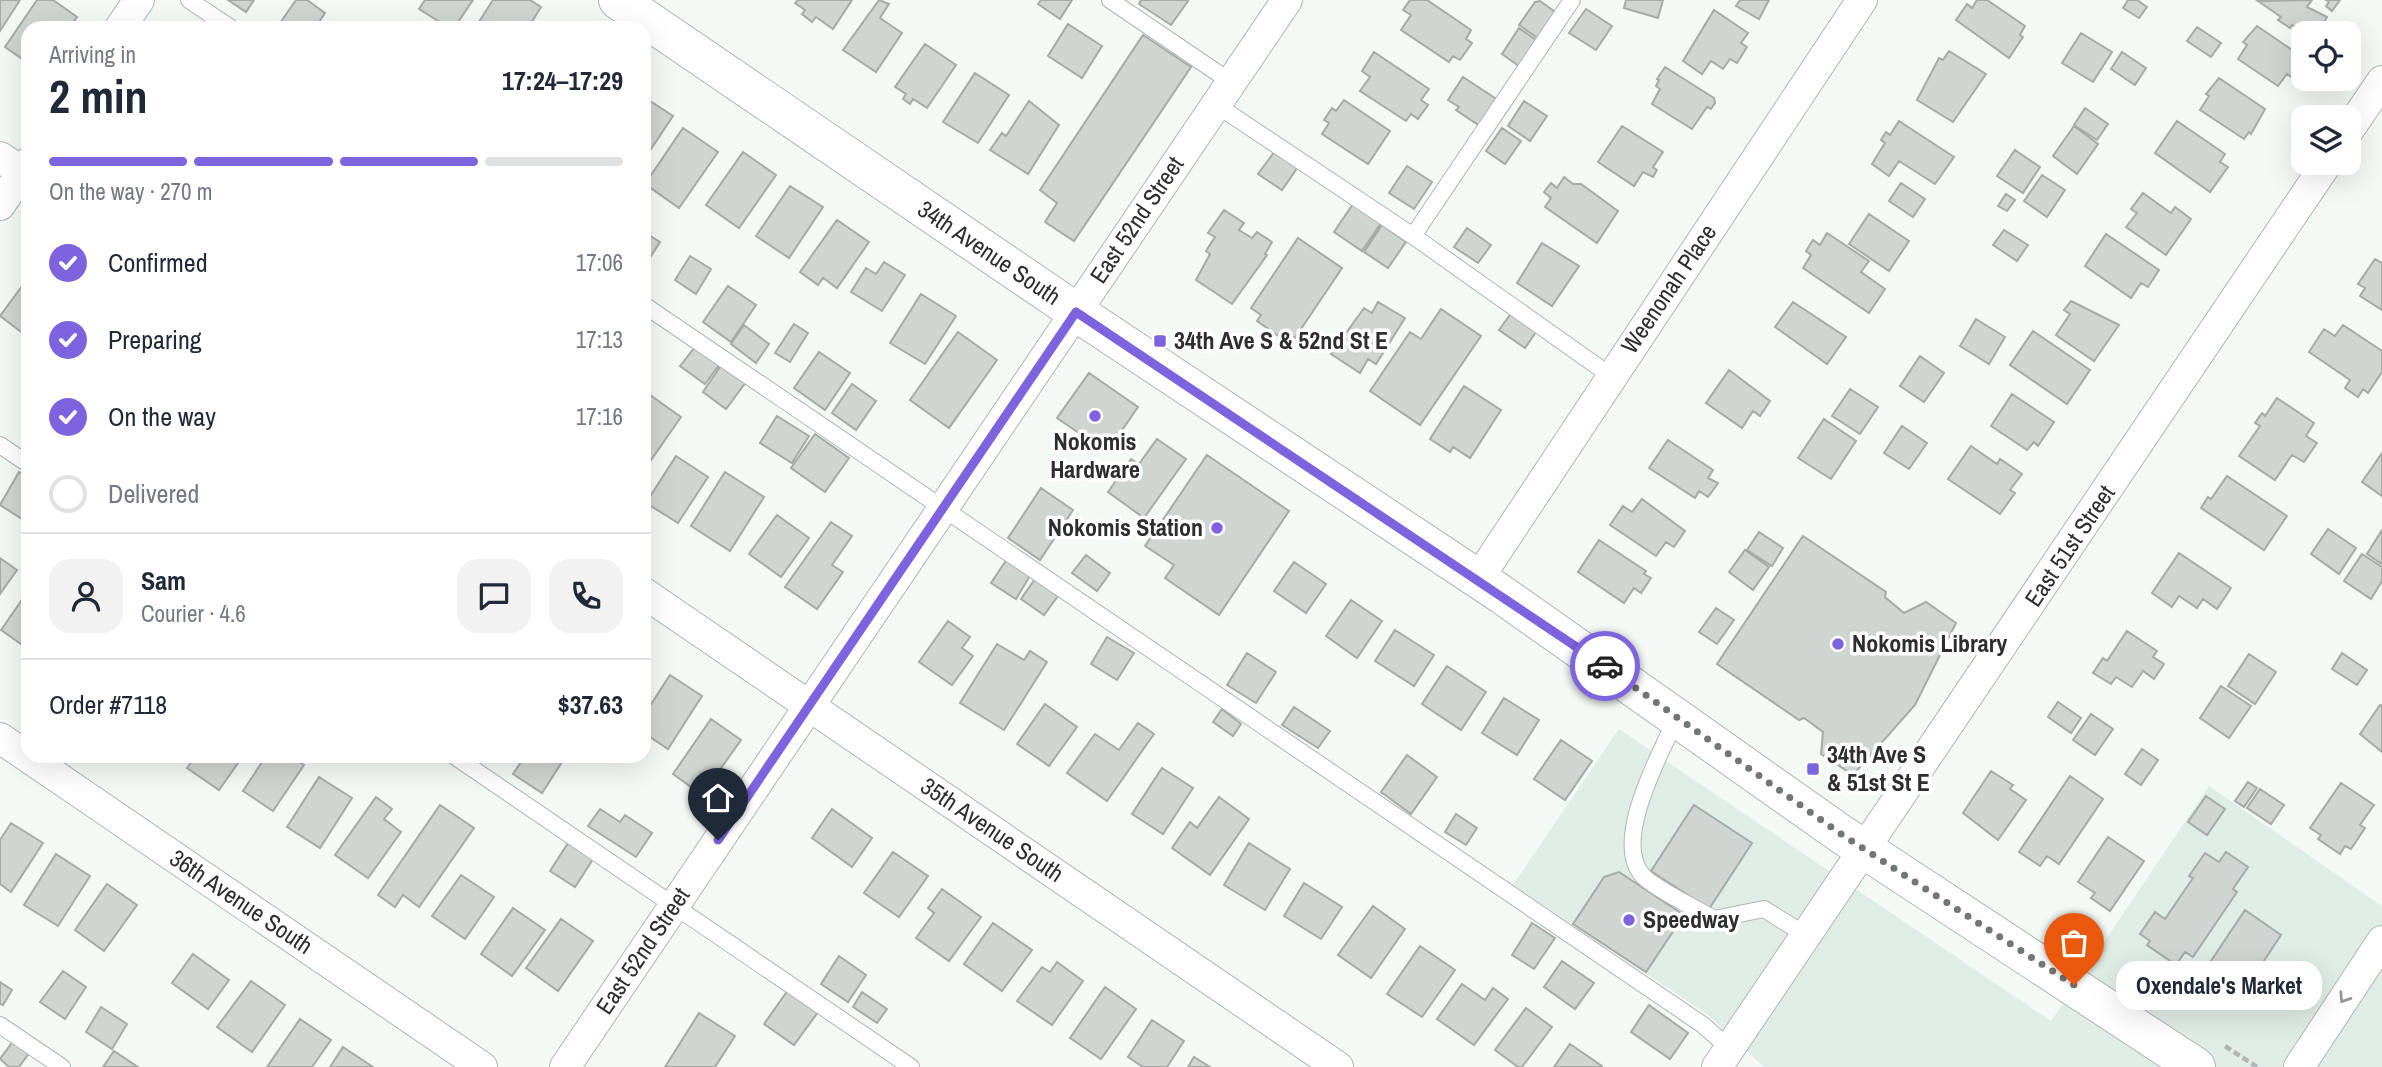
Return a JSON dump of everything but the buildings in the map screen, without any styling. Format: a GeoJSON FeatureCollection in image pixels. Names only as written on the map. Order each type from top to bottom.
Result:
{"type":"FeatureCollection","features":[{"type":"Feature","properties":{"kind":"street"},"geometry":{"type":"LineString","coordinates":[[125,21],[139,0]]}},
{"type":"Feature","properties":{"kind":"street","name":"34th Avenue South"},"geometry":{"type":"LineString","coordinates":[[618,0],[649,21]]}},
{"type":"Feature","properties":{"kind":"street","name":"East 52nd Street"},"geometry":{"type":"LineString","coordinates":[[565,1067],[942,505],[1287,0]]}},
{"type":"Feature","properties":{"kind":"street","name":"Weenonah Place"},"geometry":{"type":"LineString","coordinates":[[1478,579],[1863,0]]}},
{"type":"Feature","properties":{"kind":"street","name":"34th Avenue South"},"geometry":{"type":"LineString","coordinates":[[651,22],[1076,312],[1478,579],[1678,716],[1865,850],[2196,1067]]}},
{"type":"Feature","properties":{"kind":"street"},"geometry":{"type":"LineString","coordinates":[[2361,112],[2382,81]]}},
{"type":"Feature","properties":{"kind":"street"},"geometry":{"type":"LineString","coordinates":[[0,205],[20,167]]}},
{"type":"Feature","properties":{"kind":"street","name":"East 51st Street"},"geometry":{"type":"LineString","coordinates":[[1723,1058],[1804,934],[1865,850],[2319,175]]}},
{"type":"Feature","properties":{"kind":"street","name":"35th Avenue South"},"geometry":{"type":"LineString","coordinates":[[651,598],[1338,1067]]}},
{"type":"Feature","properties":{"kind":"street","name":"36th Avenue South"},"geometry":{"type":"LineString","coordinates":[[0,738],[21,752]]}},
{"type":"Feature","properties":{"kind":"street","name":"36th Avenue South"},"geometry":{"type":"LineString","coordinates":[[37,763],[482,1067]]}},
{"type":"Feature","properties":{"kind":"street"},"geometry":{"type":"LineString","coordinates":[[2299,1067],[2379,952]]}},
{"type":"Feature","properties":{"kind":"lane"},"geometry":{"type":"LineString","coordinates":[[189,0],[220,21]]}},
{"type":"Feature","properties":{"kind":"lane"},"geometry":{"type":"LineString","coordinates":[[1110,0],[1223,93],[1413,236],[1611,376]]}},
{"type":"Feature","properties":{"kind":"lane"},"geometry":{"type":"LineString","coordinates":[[1413,236],[1572,0]]}},
{"type":"Feature","properties":{"kind":"lane"},"geometry":{"type":"LineString","coordinates":[[651,310],[1692,1017],[1723,1058]]}},
{"type":"Feature","properties":{"kind":"lane"},"geometry":{"type":"LineString","coordinates":[[0,445],[21,459]]}},
{"type":"Feature","properties":{"kind":"lane"},"geometry":{"type":"LineString","coordinates":[[1678,716],[1637,804],[1634,860],[1645,878],[1714,919],[1764,909],[1804,934]]}},
{"type":"Feature","properties":{"kind":"lane"},"geometry":{"type":"LineString","coordinates":[[464,763],[911,1067]]}},
{"type":"Feature","properties":{"kind":"lane"},"geometry":{"type":"LineString","coordinates":[[0,1025],[62,1067]]}},
{"type":"Feature","properties":{"kind":"shaded area"},"geometry":{"type":"Polygon","coordinates":[[[1619,729],[2051,1021],[2209,786],[2382,906],[2382,1067],[1764,1067],[1707,1014],[1513,885],[1619,729]]]}},
{"type":"Feature","properties":{"kind":"way so far"},"geometry":{"type":"LineString","coordinates":[[1605,666],[1841,834],[2074,985]]}},
{"type":"Feature","properties":{"kind":"place","name":"34th Ave S & 52nd St E"},"geometry":{"type":"Point","coordinates":[1160,341]}},
{"type":"Feature","properties":{"kind":"place","name":"Nokomis Hardware"},"geometry":{"type":"Point","coordinates":[1095,416]}},
{"type":"Feature","properties":{"kind":"place","name":"Nokomis Station"},"geometry":{"type":"Point","coordinates":[1217,528]}},
{"type":"Feature","properties":{"kind":"place","name":"Nokomis Library"},"geometry":{"type":"Point","coordinates":[1838,644]}},
{"type":"Feature","properties":{"kind":"place","name":"34th Ave S & 51st St E"},"geometry":{"type":"Point","coordinates":[1813,769]}},
{"type":"Feature","properties":{"kind":"place","name":"Speedway"},"geometry":{"type":"Point","coordinates":[1629,920]}},
{"type":"Feature","properties":{"kind":"place","name":"Oxendale's Market"},"geometry":{"type":"Point","coordinates":[2074,985]}},
{"type":"Feature","properties":{"kind":"route"},"geometry":{"type":"LineString","coordinates":[[718,840],[942,505],[1076,312],[1605,666]]}}]}
